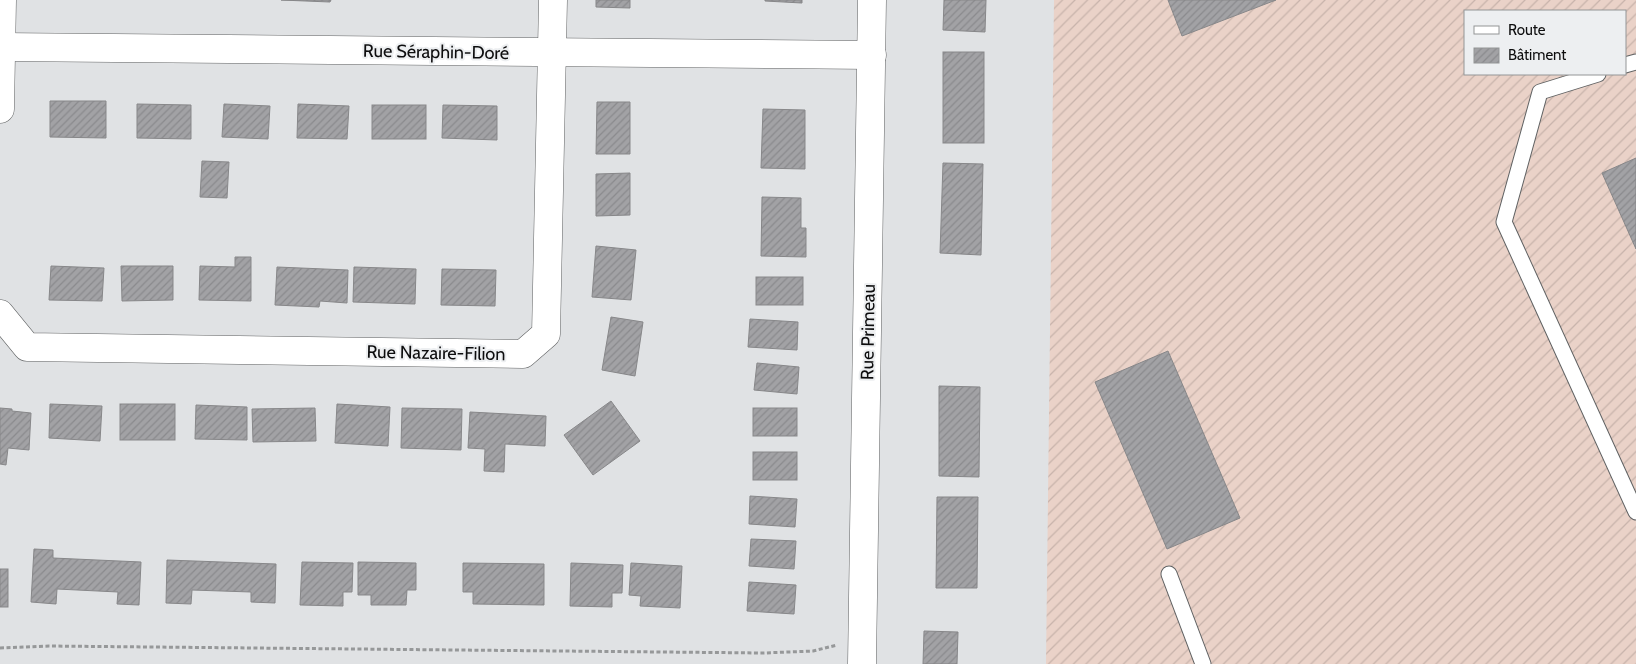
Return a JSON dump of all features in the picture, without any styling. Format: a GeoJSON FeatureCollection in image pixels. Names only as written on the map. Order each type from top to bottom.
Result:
{"type":"FeatureCollection","features":[{"type":"Feature","properties":{"kind":"street"},"geometry":{"type":"LineString","coordinates":[[0,109],[2,0]]}},
{"type":"Feature","properties":{"kind":"street","name":"Rue Nazaire-Filion"},"geometry":{"type":"LineString","coordinates":[[0,314],[27,347],[522,354],[546,334],[553,0]]}},
{"type":"Feature","properties":{"kind":"street","name":"Rue Primeau"},"geometry":{"type":"LineString","coordinates":[[862,664],[872,0]]}},
{"type":"Feature","properties":{"kind":"street","name":"Rue Séraphin-Doré"},"geometry":{"type":"LineString","coordinates":[[1,47],[552,54],[872,55]]}},
{"type":"Feature","properties":{"kind":"lane"},"geometry":{"type":"LineString","coordinates":[[1595,75],[1540,92],[1504,222],[1636,512]]}},
{"type":"Feature","properties":{"kind":"lane"},"geometry":{"type":"LineString","coordinates":[[1169,574],[1203,664]]}},
{"type":"Feature","properties":{"kind":"path"},"geometry":{"type":"LineString","coordinates":[[0,648],[49,646],[796,653],[813,651],[844,642]]}},
{"type":"Feature","properties":{"kind":"shaded area"},"geometry":{"type":"Polygon","coordinates":[[[1054,0],[1636,0],[1636,664],[1046,664],[1054,0]]]}},
{"type":"Feature","properties":{"kind":"building"},"geometry":{"type":"Polygon","coordinates":[[[281,0],[331,0],[330,2],[281,0]]]}},
{"type":"Feature","properties":{"kind":"building"},"geometry":{"type":"Polygon","coordinates":[[[596,0],[630,0],[630,8],[596,7],[596,0]]]}},
{"type":"Feature","properties":{"kind":"building"},"geometry":{"type":"Polygon","coordinates":[[[802,0],[802,3],[765,1],[802,0]]]}},
{"type":"Feature","properties":{"kind":"building"},"geometry":{"type":"Polygon","coordinates":[[[944,0],[986,0],[985,32],[943,30],[944,0]]]}},
{"type":"Feature","properties":{"kind":"building"},"geometry":{"type":"Polygon","coordinates":[[[1168,0],[1276,0],[1182,36],[1168,0]]]}},
{"type":"Feature","properties":{"kind":"building"},"geometry":{"type":"Polygon","coordinates":[[[943,52],[984,52],[984,143],[943,143],[943,52]]]}},
{"type":"Feature","properties":{"kind":"building"},"geometry":{"type":"Polygon","coordinates":[[[50,101],[106,101],[106,138],[50,137],[50,101]]]}},
{"type":"Feature","properties":{"kind":"building"},"geometry":{"type":"Polygon","coordinates":[[[597,102],[630,102],[630,154],[596,154],[597,102]]]}},
{"type":"Feature","properties":{"kind":"building"},"geometry":{"type":"Polygon","coordinates":[[[137,104],[191,105],[191,139],[137,138],[137,104]]]}},
{"type":"Feature","properties":{"kind":"building"},"geometry":{"type":"Polygon","coordinates":[[[224,104],[270,106],[268,139],[222,137],[224,104]]]}},
{"type":"Feature","properties":{"kind":"building"},"geometry":{"type":"Polygon","coordinates":[[[298,104],[349,106],[347,139],[297,138],[298,104]]]}},
{"type":"Feature","properties":{"kind":"building"},"geometry":{"type":"Polygon","coordinates":[[[372,105],[426,105],[426,139],[372,139],[372,105]]]}},
{"type":"Feature","properties":{"kind":"building"},"geometry":{"type":"Polygon","coordinates":[[[443,105],[497,106],[497,140],[442,138],[443,105]]]}},
{"type":"Feature","properties":{"kind":"building"},"geometry":{"type":"Polygon","coordinates":[[[763,109],[805,110],[805,169],[761,168],[763,109]]]}},
{"type":"Feature","properties":{"kind":"building"},"geometry":{"type":"Polygon","coordinates":[[[1636,158],[1636,249],[1602,173],[1636,158]]]}},
{"type":"Feature","properties":{"kind":"building"},"geometry":{"type":"Polygon","coordinates":[[[202,161],[229,162],[227,198],[200,197],[202,161]]]}},
{"type":"Feature","properties":{"kind":"building"},"geometry":{"type":"Polygon","coordinates":[[[943,163],[983,164],[981,255],[940,253],[943,163]]]}},
{"type":"Feature","properties":{"kind":"building"},"geometry":{"type":"Polygon","coordinates":[[[630,173],[630,215],[596,216],[596,174],[630,173]]]}},
{"type":"Feature","properties":{"kind":"building"},"geometry":{"type":"Polygon","coordinates":[[[762,197],[801,198],[801,228],[806,228],[806,257],[761,256],[762,197]]]}},
{"type":"Feature","properties":{"kind":"building"},"geometry":{"type":"Polygon","coordinates":[[[596,246],[636,250],[631,300],[592,297],[596,246]]]}},
{"type":"Feature","properties":{"kind":"building"},"geometry":{"type":"Polygon","coordinates":[[[235,257],[251,257],[251,301],[199,300],[200,266],[235,267],[235,257]]]}},
{"type":"Feature","properties":{"kind":"building"},"geometry":{"type":"Polygon","coordinates":[[[51,266],[104,268],[102,301],[49,300],[51,266]]]}},
{"type":"Feature","properties":{"kind":"building"},"geometry":{"type":"Polygon","coordinates":[[[121,266],[173,266],[173,300],[122,301],[121,266]]]}},
{"type":"Feature","properties":{"kind":"building"},"geometry":{"type":"Polygon","coordinates":[[[277,267],[348,270],[347,303],[320,301],[319,307],[275,305],[277,267]]]}},
{"type":"Feature","properties":{"kind":"building"},"geometry":{"type":"Polygon","coordinates":[[[354,267],[416,269],[415,304],[353,302],[354,267]]]}},
{"type":"Feature","properties":{"kind":"building"},"geometry":{"type":"Polygon","coordinates":[[[442,269],[496,270],[495,306],[441,305],[442,269]]]}},
{"type":"Feature","properties":{"kind":"building"},"geometry":{"type":"Polygon","coordinates":[[[756,277],[803,277],[803,305],[756,305],[756,277]]]}},
{"type":"Feature","properties":{"kind":"building"},"geometry":{"type":"Polygon","coordinates":[[[611,317],[643,322],[635,376],[602,370],[611,317]]]}},
{"type":"Feature","properties":{"kind":"building"},"geometry":{"type":"Polygon","coordinates":[[[750,319],[798,322],[797,350],[748,347],[750,319]]]}},
{"type":"Feature","properties":{"kind":"building"},"geometry":{"type":"Polygon","coordinates":[[[1168,351],[1240,518],[1167,549],[1095,382],[1168,351]]]}},
{"type":"Feature","properties":{"kind":"building"},"geometry":{"type":"Polygon","coordinates":[[[757,363],[799,367],[797,394],[754,390],[757,363]]]}},
{"type":"Feature","properties":{"kind":"building"},"geometry":{"type":"Polygon","coordinates":[[[939,386],[980,387],[979,477],[939,476],[939,386]]]}},
{"type":"Feature","properties":{"kind":"building"},"geometry":{"type":"Polygon","coordinates":[[[611,401],[640,441],[593,475],[564,435],[611,401]]]}},
{"type":"Feature","properties":{"kind":"building"},"geometry":{"type":"Polygon","coordinates":[[[50,404],[102,406],[100,441],[49,438],[50,404]]]}},
{"type":"Feature","properties":{"kind":"building"},"geometry":{"type":"Polygon","coordinates":[[[120,404],[175,404],[175,440],[120,440],[120,404]]]}},
{"type":"Feature","properties":{"kind":"building"},"geometry":{"type":"Polygon","coordinates":[[[337,404],[390,407],[388,446],[335,443],[337,404]]]}},
{"type":"Feature","properties":{"kind":"building"},"geometry":{"type":"Polygon","coordinates":[[[196,405],[247,407],[247,440],[195,439],[196,405]]]}},
{"type":"Feature","properties":{"kind":"building"},"geometry":{"type":"Polygon","coordinates":[[[0,408],[31,413],[29,450],[8,448],[6,465],[0,464],[0,408]]]}},
{"type":"Feature","properties":{"kind":"building"},"geometry":{"type":"Polygon","coordinates":[[[315,408],[316,441],[253,442],[252,409],[315,408]]]}},
{"type":"Feature","properties":{"kind":"building"},"geometry":{"type":"Polygon","coordinates":[[[402,408],[462,409],[461,450],[401,448],[402,408]]]}},
{"type":"Feature","properties":{"kind":"building"},"geometry":{"type":"Polygon","coordinates":[[[753,408],[797,408],[797,436],[753,436],[753,408]]]}},
{"type":"Feature","properties":{"kind":"building"},"geometry":{"type":"Polygon","coordinates":[[[470,412],[546,416],[545,446],[505,444],[504,472],[484,471],[485,449],[468,448],[470,412]]]}},
{"type":"Feature","properties":{"kind":"building"},"geometry":{"type":"Polygon","coordinates":[[[753,452],[797,452],[797,480],[753,480],[753,452]]]}},
{"type":"Feature","properties":{"kind":"building"},"geometry":{"type":"Polygon","coordinates":[[[750,496],[797,499],[795,527],[749,524],[750,496]]]}},
{"type":"Feature","properties":{"kind":"building"},"geometry":{"type":"Polygon","coordinates":[[[937,497],[978,497],[977,588],[936,588],[937,497]]]}},
{"type":"Feature","properties":{"kind":"building"},"geometry":{"type":"Polygon","coordinates":[[[751,539],[796,541],[794,569],[749,566],[751,539]]]}},
{"type":"Feature","properties":{"kind":"building"},"geometry":{"type":"Polygon","coordinates":[[[34,549],[53,550],[53,558],[141,562],[139,605],[117,604],[118,592],[57,589],[56,604],[31,602],[34,549]]]}},
{"type":"Feature","properties":{"kind":"building"},"geometry":{"type":"Polygon","coordinates":[[[167,560],[276,564],[275,603],[251,602],[251,592],[192,590],[191,604],[166,603],[167,560]]]}},
{"type":"Feature","properties":{"kind":"building"},"geometry":{"type":"Polygon","coordinates":[[[302,562],[353,563],[352,592],[343,592],[343,606],[300,605],[302,562]]]}},
{"type":"Feature","properties":{"kind":"building"},"geometry":{"type":"Polygon","coordinates":[[[358,562],[416,563],[416,590],[407,590],[406,605],[371,605],[371,595],[358,595],[358,562]]]}},
{"type":"Feature","properties":{"kind":"building"},"geometry":{"type":"Polygon","coordinates":[[[463,563],[544,564],[544,605],[473,604],[473,592],[463,592],[463,563]]]}},
{"type":"Feature","properties":{"kind":"building"},"geometry":{"type":"Polygon","coordinates":[[[571,563],[623,565],[622,593],[612,593],[612,607],[570,606],[571,563]]]}},
{"type":"Feature","properties":{"kind":"building"},"geometry":{"type":"Polygon","coordinates":[[[631,563],[682,566],[680,608],[640,606],[641,596],[629,595],[631,563]]]}},
{"type":"Feature","properties":{"kind":"building"},"geometry":{"type":"Polygon","coordinates":[[[0,569],[8,569],[8,607],[0,607],[0,569]]]}},
{"type":"Feature","properties":{"kind":"building"},"geometry":{"type":"Polygon","coordinates":[[[749,582],[796,585],[794,614],[747,611],[749,582]]]}},
{"type":"Feature","properties":{"kind":"building"},"geometry":{"type":"Polygon","coordinates":[[[924,631],[958,632],[957,664],[923,664],[924,631]]]}}]}
